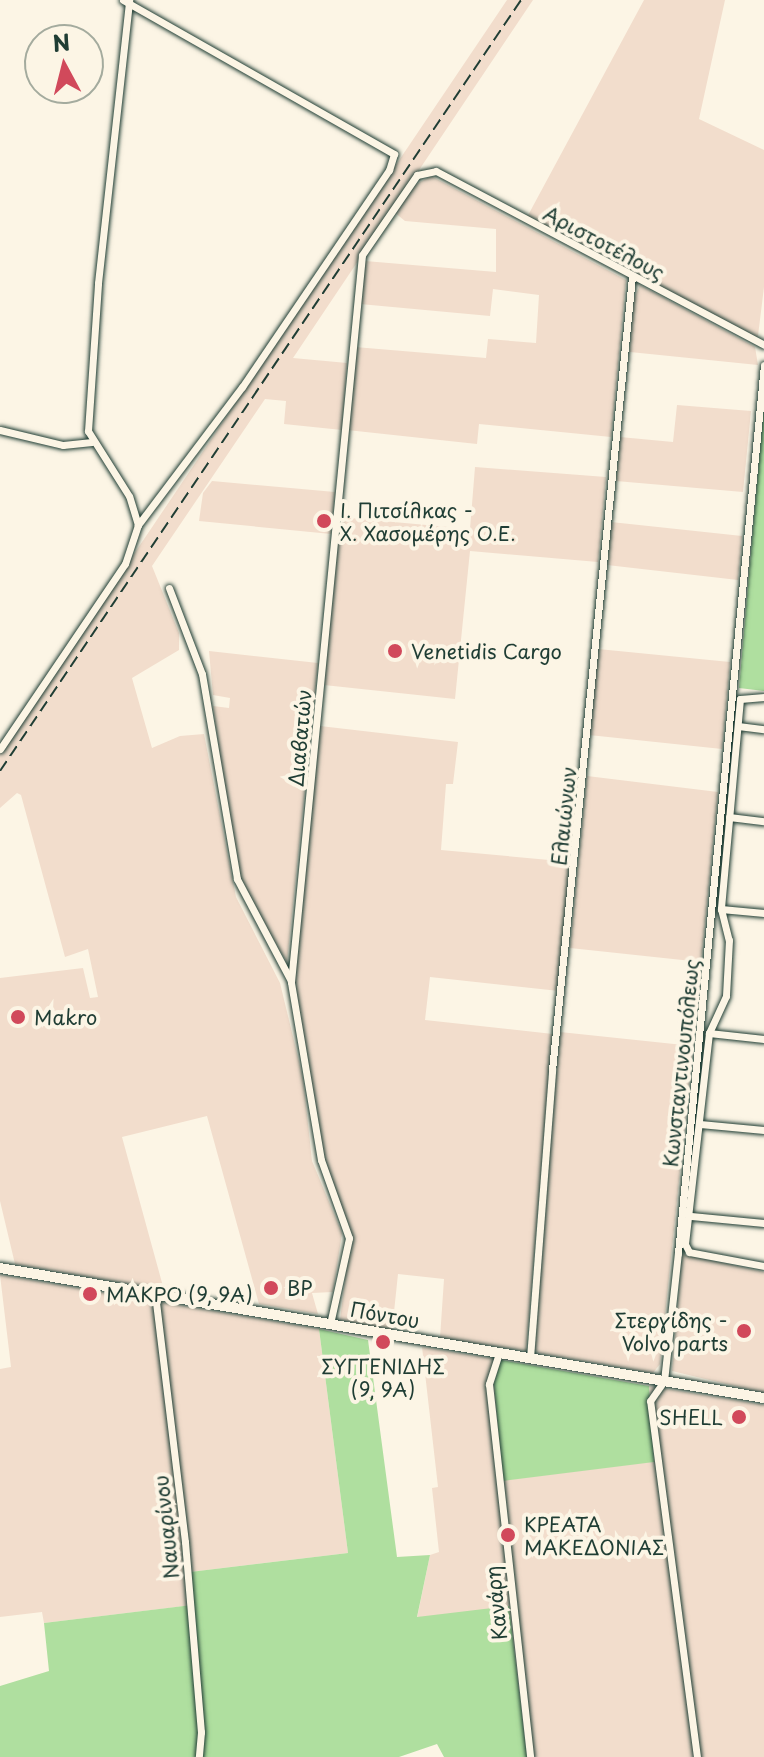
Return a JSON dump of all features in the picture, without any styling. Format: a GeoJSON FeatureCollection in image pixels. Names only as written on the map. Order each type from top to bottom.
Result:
{"type":"FeatureCollection","features":[{"type":"Feature","properties":{"kind":"street"},"geometry":{"type":"LineString","coordinates":[[0,749],[125,564],[138,525],[340,244],[393,163],[392,149],[126,1],[88,431],[92,442],[129,496],[138,525]]}},
{"type":"Feature","properties":{"kind":"street","name":"Αριστοτέλους"},"geometry":{"type":"LineString","coordinates":[[429,170],[764,345]]}},
{"type":"Feature","properties":{"kind":"street","name":"Διαβατών"},"geometry":{"type":"LineString","coordinates":[[330,1324],[349,1238],[321,1160],[291,982],[357,278],[362,255],[407,187],[429,170]]}},
{"type":"Feature","properties":{"kind":"street","name":"Ελαιώνων"},"geometry":{"type":"LineString","coordinates":[[530,1358],[552,1070],[632,277]]}},
{"type":"Feature","properties":{"kind":"street","name":"Κωνσταντινουπόλεως"},"geometry":{"type":"LineString","coordinates":[[697,1757],[650,1401],[664,1381],[707,975],[764,365]]}},
{"type":"Feature","properties":{"kind":"street"},"geometry":{"type":"LineString","coordinates":[[0,430],[63,445],[92,442]]}},
{"type":"Feature","properties":{"kind":"street"},"geometry":{"type":"LineString","coordinates":[[169,588],[202,674],[237,879],[291,982]]}},
{"type":"Feature","properties":{"kind":"street"},"geometry":{"type":"LineString","coordinates":[[764,697],[742,696],[721,909],[729,940],[727,976],[722,1008],[709,1033],[691,1216],[685,1244],[689,1252],[764,1266]]}},
{"type":"Feature","properties":{"kind":"street"},"geometry":{"type":"LineString","coordinates":[[738,726],[764,729]]}},
{"type":"Feature","properties":{"kind":"street"},"geometry":{"type":"LineString","coordinates":[[729,817],[764,821]]}},
{"type":"Feature","properties":{"kind":"street"},"geometry":{"type":"LineString","coordinates":[[721,909],[764,913]]}},
{"type":"Feature","properties":{"kind":"street"},"geometry":{"type":"LineString","coordinates":[[707,975],[727,976]]}},
{"type":"Feature","properties":{"kind":"street"},"geometry":{"type":"LineString","coordinates":[[709,1033],[764,1039]]}},
{"type":"Feature","properties":{"kind":"street"},"geometry":{"type":"LineString","coordinates":[[700,1124],[764,1130]]}},
{"type":"Feature","properties":{"kind":"street"},"geometry":{"type":"LineString","coordinates":[[691,1216],[764,1223]]}},
{"type":"Feature","properties":{"kind":"street","name":"Πόντου"},"geometry":{"type":"LineString","coordinates":[[0,1268],[764,1398]]}},
{"type":"Feature","properties":{"kind":"street","name":"Ναυαρίνου"},"geometry":{"type":"LineString","coordinates":[[155,1294],[185,1542],[201,1732],[199,1757]]}},
{"type":"Feature","properties":{"kind":"street","name":"Κανάρη"},"geometry":{"type":"LineString","coordinates":[[499,1353],[489,1384],[530,1757]]}},
{"type":"Feature","properties":{"kind":"shaded area"},"geometry":{"type":"Polygon","coordinates":[[[507,0],[533,0],[293,358],[347,363],[342,430],[284,424],[286,401],[265,399],[152,566],[179,633],[179,650],[132,678],[152,748],[180,736],[204,734],[236,897],[280,983],[303,1078],[312,1161],[342,1233],[333,1292],[312,1293],[318,1314],[259,1304],[207,1116],[122,1137],[164,1290],[15,1264],[0,1201],[0,978],[83,968],[90,998],[98,997],[88,949],[65,957],[21,795],[17,793],[0,808],[0,753],[507,0]]]}},
{"type":"Feature","properties":{"kind":"shaded area"},"geometry":{"type":"Polygon","coordinates":[[[644,0],[725,0],[699,119],[764,150],[764,287],[757,344],[526,219],[644,0]]]}},
{"type":"Feature","properties":{"kind":"shaded area"},"geometry":{"type":"Polygon","coordinates":[[[431,176],[626,280],[611,437],[479,424],[477,444],[347,430],[355,347],[486,358],[488,339],[536,343],[539,295],[493,289],[490,316],[360,304],[365,261],[496,272],[496,229],[405,221],[394,212],[413,186],[431,176]]]}},
{"type":"Feature","properties":{"kind":"shaded area"},"geometry":{"type":"Polygon","coordinates":[[[640,285],[755,347],[758,365],[630,352],[632,303],[640,285]]]}},
{"type":"Feature","properties":{"kind":"shaded area"},"geometry":{"type":"Polygon","coordinates":[[[677,405],[751,411],[743,492],[616,481],[620,437],[673,442],[677,405]]]}},
{"type":"Feature","properties":{"kind":"shaded area"},"geometry":{"type":"Polygon","coordinates":[[[475,467],[606,477],[598,562],[470,551],[455,699],[324,685],[339,517],[470,529],[475,467]]]}},
{"type":"Feature","properties":{"kind":"shaded area"},"geometry":{"type":"Polygon","coordinates":[[[212,481],[335,492],[331,534],[199,521],[203,493],[212,481]]]}},
{"type":"Feature","properties":{"kind":"shaded area"},"geometry":{"type":"Polygon","coordinates":[[[611,522],[742,536],[738,580],[607,565],[611,522]]]}},
{"type":"Feature","properties":{"kind":"shaded area"},"geometry":{"type":"Polygon","coordinates":[[[598,649],[730,662],[722,749],[589,735],[598,649]]]}},
{"type":"Feature","properties":{"kind":"shaded area"},"geometry":{"type":"Polygon","coordinates":[[[209,651],[318,663],[287,962],[244,892],[233,852],[213,706],[229,708],[230,698],[213,695],[209,651]]]}},
{"type":"Feature","properties":{"kind":"shaded area"},"geometry":{"type":"Polygon","coordinates":[[[320,726],[458,742],[453,784],[446,784],[441,850],[571,862],[559,991],[430,977],[425,1020],[553,1034],[526,1351],[440,1338],[444,1279],[398,1274],[392,1331],[340,1320],[350,1239],[320,1147],[294,985],[320,726]]]}},
{"type":"Feature","properties":{"kind":"shaded area"},"geometry":{"type":"Polygon","coordinates":[[[587,776],[718,792],[701,962],[570,948],[587,776]]]}},
{"type":"Feature","properties":{"kind":"shaded area"},"geometry":{"type":"Polygon","coordinates":[[[560,1032],[693,1046],[660,1364],[653,1373],[538,1353],[532,1346],[560,1032]]]}},
{"type":"Feature","properties":{"kind":"shaded area"},"geometry":{"type":"Polygon","coordinates":[[[682,1254],[764,1272],[764,1393],[672,1371],[682,1254]]]}},
{"type":"Feature","properties":{"kind":"shaded area"},"geometry":{"type":"Polygon","coordinates":[[[0,1275],[319,1329],[348,1553],[190,1572],[193,1605],[44,1623],[42,1612],[0,1617],[0,1369],[11,1367],[0,1275]]]}},
{"type":"Feature","properties":{"kind":"shaded area"},"geometry":{"type":"Polygon","coordinates":[[[422,1347],[501,1360],[494,1383],[654,1462],[649,1386],[764,1405],[764,1757],[528,1757],[509,1607],[417,1618],[430,1555],[439,1552],[432,1488],[438,1487],[422,1347]]]}},
{"type":"Feature","properties":{"kind":"green space"},"geometry":{"type":"Polygon","coordinates":[[[764,405],[764,691],[739,688],[764,405]]]}},
{"type":"Feature","properties":{"kind":"green space"},"geometry":{"type":"Polygon","coordinates":[[[319,1329],[368,1340],[397,1557],[430,1555],[417,1617],[509,1606],[527,1757],[444,1757],[437,1744],[399,1757],[0,1757],[0,1686],[49,1671],[44,1623],[192,1605],[190,1572],[348,1553],[319,1329]]]}},
{"type":"Feature","properties":{"kind":"green space"},"geometry":{"type":"Polygon","coordinates":[[[501,1360],[649,1386],[654,1462],[503,1481],[494,1383],[501,1360]]]}},
{"type":"Feature","properties":{"kind":"railway"},"geometry":{"type":"LineString","coordinates":[[0,771],[521,0]]}},
{"type":"Feature","properties":{"kind":"place","name":"Ι. Πιτσίλκας - Χ. Χασομέρης Ο.Ε."},"geometry":{"type":"Point","coordinates":[324,521]}},
{"type":"Feature","properties":{"kind":"place","name":"Venetidis Cargo"},"geometry":{"type":"Point","coordinates":[395,651]}},
{"type":"Feature","properties":{"kind":"place","name":"Makro"},"geometry":{"type":"Point","coordinates":[18,1017]}},
{"type":"Feature","properties":{"kind":"place","name":"BP"},"geometry":{"type":"Point","coordinates":[271,1288]}},
{"type":"Feature","properties":{"kind":"place","name":"ΜΑΚΡΟ (9, 9Α)"},"geometry":{"type":"Point","coordinates":[90,1294]}},
{"type":"Feature","properties":{"kind":"place","name":"Στεργίδης - Volvo parts"},"geometry":{"type":"Point","coordinates":[744,1331]}},
{"type":"Feature","properties":{"kind":"place","name":"ΣΥΓΓΕΝΙΔΗΣ (9, 9Α)"},"geometry":{"type":"Point","coordinates":[383,1342]}},
{"type":"Feature","properties":{"kind":"place","name":"SHELL"},"geometry":{"type":"Point","coordinates":[739,1417]}},
{"type":"Feature","properties":{"kind":"place","name":"ΚΡΕΑΤΑ ΜΑΚΕΔΟΝΙΑΣ"},"geometry":{"type":"Point","coordinates":[508,1535]}}]}
